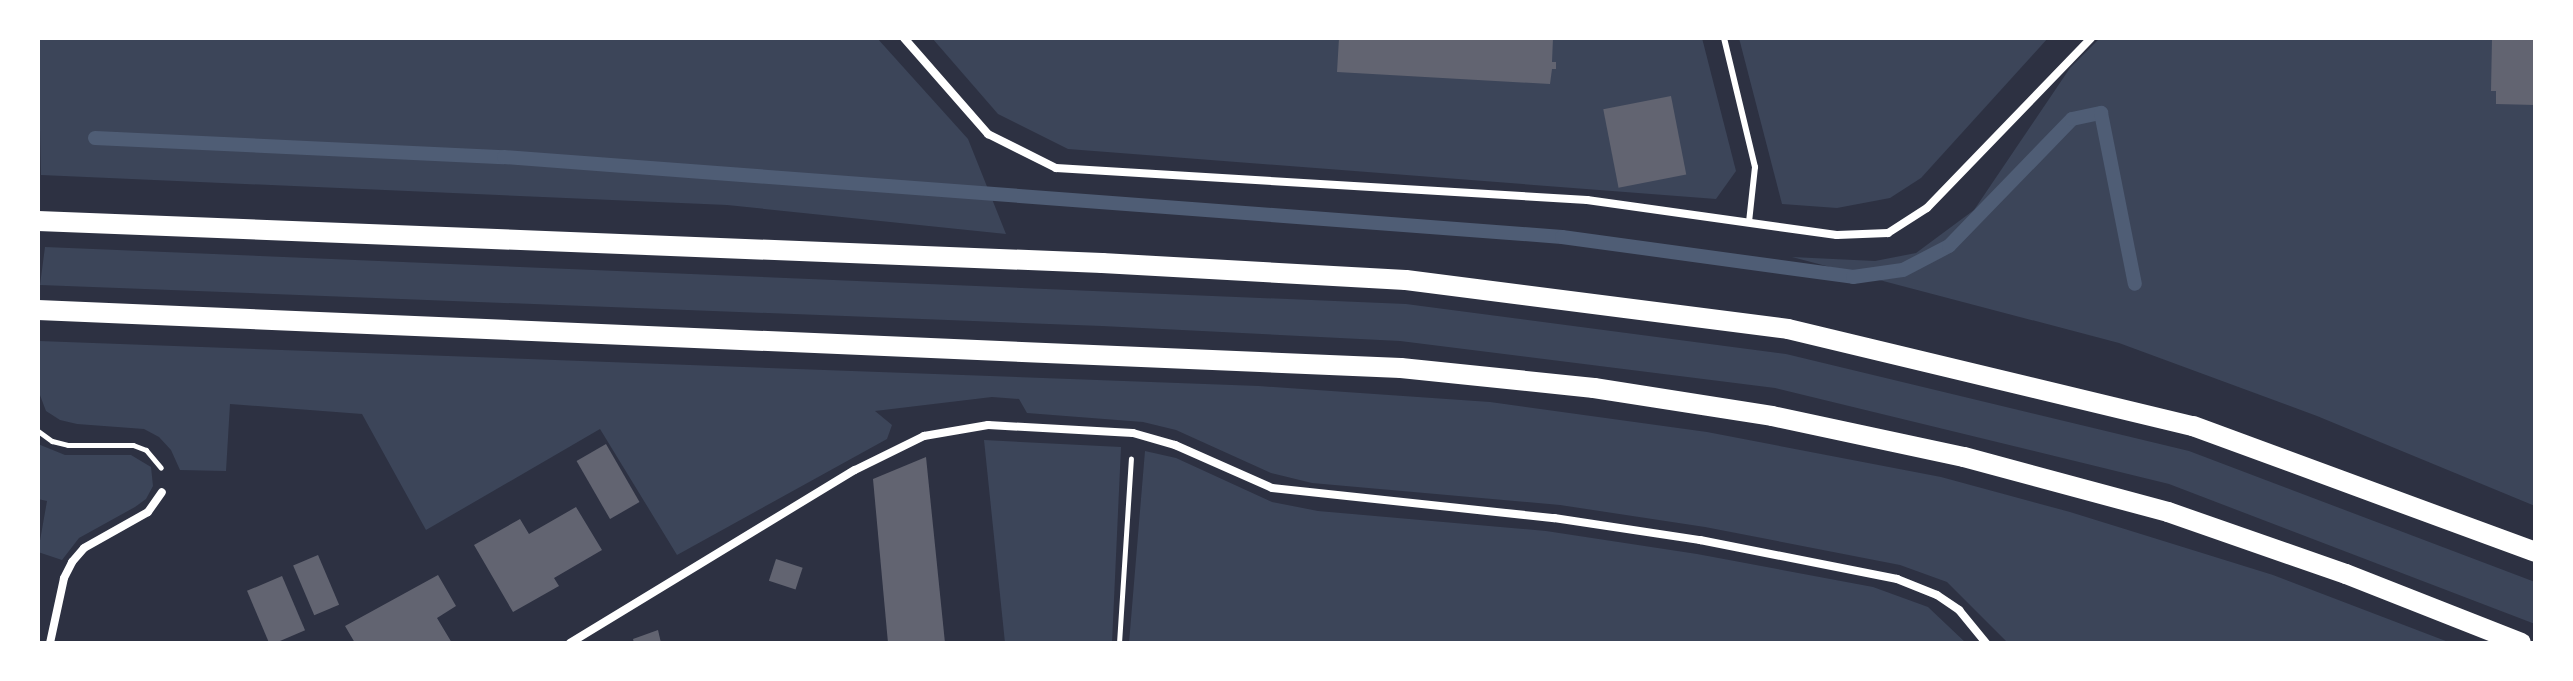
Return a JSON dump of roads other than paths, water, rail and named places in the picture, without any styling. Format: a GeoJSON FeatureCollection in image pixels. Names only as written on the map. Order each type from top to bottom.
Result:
{"type":"FeatureCollection","features":[{"type":"Feature","properties":{"kind":"main road"},"geometry":{"type":"LineString","coordinates":[[38,221],[1102,263],[1391,279],[1788,329],[2193,426],[2535,552]]}},
{"type":"Feature","properties":{"kind":"main road"},"geometry":{"type":"LineString","coordinates":[[38,310],[1385,367],[1594,388],[1772,416],[1949,453],[2168,512],[2346,574],[2521,643]]}},
{"type":"Feature","properties":{"kind":"street"},"geometry":{"type":"LineString","coordinates":[[904,38],[988,134],[1056,168],[1587,200],[1837,235],[1888,233],[1927,208],[2091,38]]}},
{"type":"Feature","properties":{"kind":"street"},"geometry":{"type":"LineString","coordinates":[[570,643],[855,470],[924,436],[988,425],[1133,433],[1175,445],[1272,488],[1554,518],[1700,540],[1897,579],[1937,595],[1959,610],[1986,643]]}},
{"type":"Feature","properties":{"kind":"street"},"geometry":{"type":"LineString","coordinates":[[50,643],[64,578],[72,562],[84,548],[148,512],[162,492]]}},
{"type":"Feature","properties":{"kind":"lane"},"geometry":{"type":"LineString","coordinates":[[1724,38],[1755,167],[1749,222]]}},
{"type":"Feature","properties":{"kind":"waterway"},"geometry":{"type":"LineString","coordinates":[[95,138],[504,157],[1562,237],[1853,277],[1903,270],[1949,246],[2072,119],[2101,113],[2135,284]]}}]}
